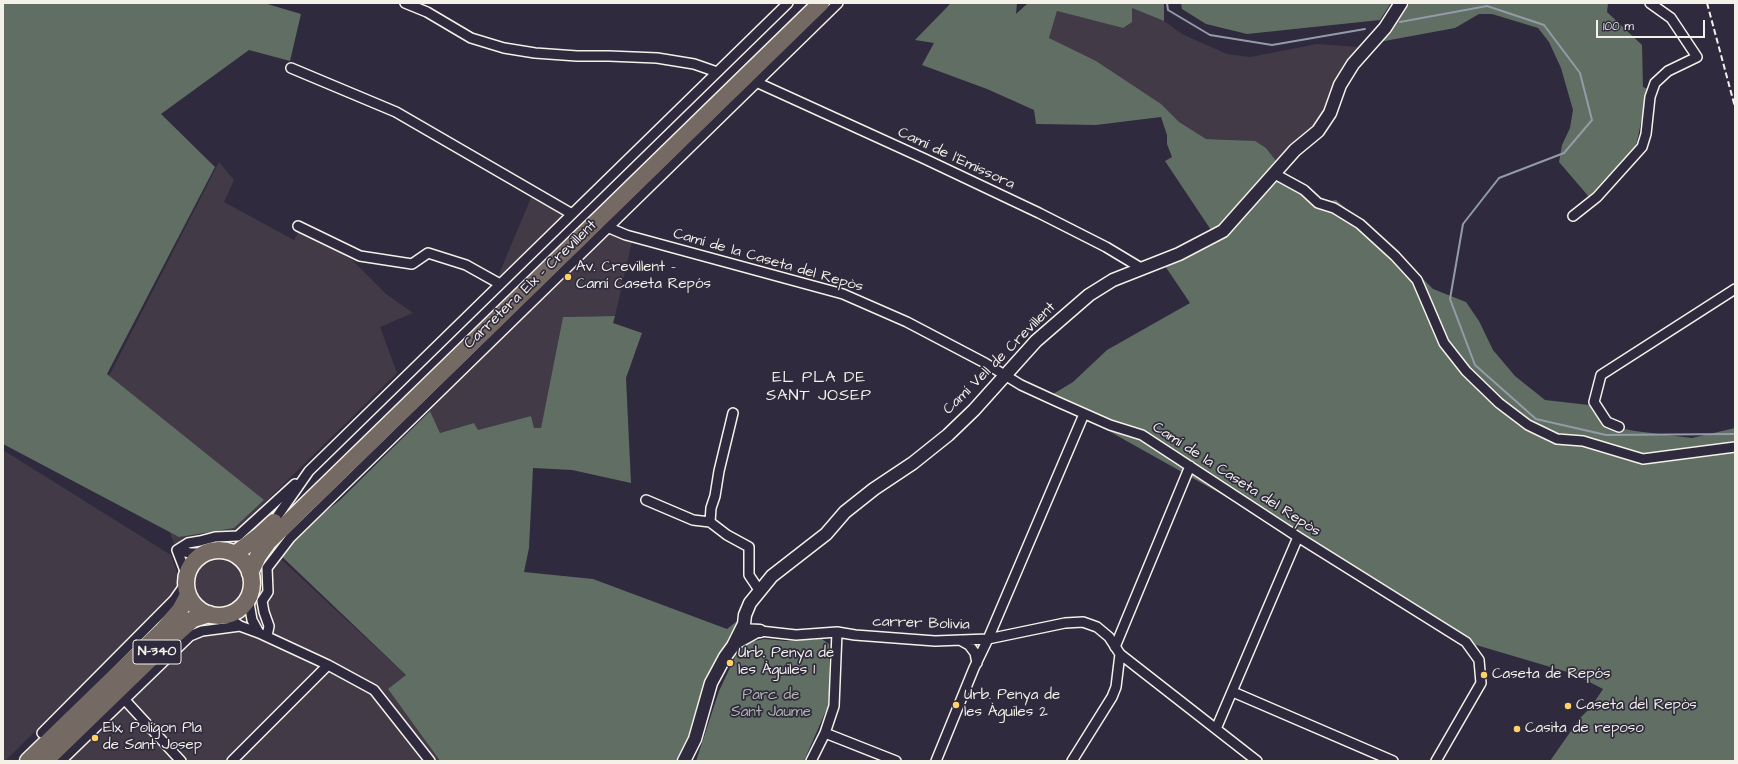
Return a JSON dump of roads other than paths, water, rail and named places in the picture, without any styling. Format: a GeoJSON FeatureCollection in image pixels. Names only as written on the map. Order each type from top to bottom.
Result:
{"type":"FeatureCollection","features":[{"type":"Feature","properties":{"kind":"highway","name":"Carretera Elx - Crevillent"},"geometry":{"type":"LineString","coordinates":[[235,554],[271,525],[806,3]]}},
{"type":"Feature","properties":{"kind":"highway","name":"Carretera Elx - Crevillent"},"geometry":{"type":"LineString","coordinates":[[250,573],[258,556],[268,542],[314,496],[821,3]]}},
{"type":"Feature","properties":{"kind":"highway"},"geometry":{"type":"LineString","coordinates":[[205,553],[218,550],[235,554],[247,566],[252,583],[248,597]]}},
{"type":"Feature","properties":{"kind":"highway","name":"N-340"},"geometry":{"type":"LineString","coordinates":[[28,761],[163,630],[180,610],[193,562],[205,553]]}},
{"type":"Feature","properties":{"kind":"highway"},"geometry":{"type":"LineString","coordinates":[[187,584],[198,608],[217,615]]}},
{"type":"Feature","properties":{"kind":"highway","name":"N-340"},"geometry":{"type":"LineString","coordinates":[[45,761],[117,698],[193,619],[217,615],[241,607],[248,597]]}},
{"type":"Feature","properties":{"kind":"highway"},"geometry":{"type":"LineString","coordinates":[[65,756],[117,698]]}},
{"type":"Feature","properties":{"kind":"street"},"geometry":{"type":"LineString","coordinates":[[405,3],[427,12],[471,38],[504,48],[535,53],[577,56],[658,58],[694,64],[717,72]]}},
{"type":"Feature","properties":{"kind":"street"},"geometry":{"type":"LineString","coordinates":[[177,550],[200,540],[238,536],[309,471],[788,3]]}},
{"type":"Feature","properties":{"kind":"street"},"geometry":{"type":"LineString","coordinates":[[263,635],[269,626],[262,601],[268,592],[267,568],[273,558],[290,538],[372,456],[838,3]]}},
{"type":"Feature","properties":{"kind":"street","name":"Camí Vell de Crevillent"},"geometry":{"type":"LineString","coordinates":[[684,761],[695,738],[712,683],[725,657],[734,646],[750,603],[759,590],[772,576],[826,534],[845,512],[874,489],[913,463],[948,435],[974,410],[1036,341],[1089,295],[1113,280],[1178,254],[1223,231],[1273,173],[1295,150],[1318,131],[1330,113],[1340,85],[1353,64],[1385,28],[1401,3]]}},
{"type":"Feature","properties":{"kind":"street"},"geometry":{"type":"LineString","coordinates":[[1573,216],[1597,197],[1642,147],[1646,134],[1650,97],[1655,83],[1668,71],[1697,57],[1671,18],[1650,3]]}},
{"type":"Feature","properties":{"kind":"street"},"geometry":{"type":"LineString","coordinates":[[291,68],[396,112],[572,214]]}},
{"type":"Feature","properties":{"kind":"street","name":"Camí de l'Emissora"},"geometry":{"type":"LineString","coordinates":[[756,82],[1039,213],[1106,247],[1141,268]]}},
{"type":"Feature","properties":{"kind":"street"},"geometry":{"type":"LineString","coordinates":[[1273,173],[1304,190],[1318,203],[1334,208],[1360,224],[1395,256],[1417,280],[1444,343],[1466,371],[1499,403],[1528,425],[1557,439],[1583,441],[1643,459],[1735,447]]}},
{"type":"Feature","properties":{"kind":"street"},"geometry":{"type":"LineString","coordinates":[[298,226],[360,256],[412,264],[428,253],[466,265],[500,284]]}},
{"type":"Feature","properties":{"kind":"street","name":"Camí de la Caseta del Repòs"},"geometry":{"type":"LineString","coordinates":[[607,227],[626,235],[843,294],[907,322],[1021,385],[1110,425],[1142,435],[1298,537],[1466,642],[1479,660],[1481,683],[1436,761]]}},
{"type":"Feature","properties":{"kind":"street"},"geometry":{"type":"LineString","coordinates":[[1619,427],[1607,422],[1594,402],[1601,375],[1735,289]]}},
{"type":"Feature","properties":{"kind":"street"},"geometry":{"type":"LineString","coordinates":[[710,522],[711,508],[733,413]]}},
{"type":"Feature","properties":{"kind":"street"},"geometry":{"type":"LineString","coordinates":[[936,761],[1084,414]]}},
{"type":"Feature","properties":{"kind":"street"},"geometry":{"type":"LineString","coordinates":[[314,496],[372,456]]}},
{"type":"Feature","properties":{"kind":"street"},"geometry":{"type":"LineString","coordinates":[[1072,761],[1112,697],[1116,687],[1118,650],[1190,466]]}},
{"type":"Feature","properties":{"kind":"street"},"geometry":{"type":"LineString","coordinates":[[271,525],[309,471]]}},
{"type":"Feature","properties":{"kind":"street"},"geometry":{"type":"LineString","coordinates":[[646,500],[693,520],[710,522],[727,535],[749,547],[749,575],[759,590]]}},
{"type":"Feature","properties":{"kind":"street"},"geometry":{"type":"LineString","coordinates":[[1216,729],[1298,537]]}},
{"type":"Feature","properties":{"kind":"street"},"geometry":{"type":"LineString","coordinates":[[177,550],[190,553],[205,553]]}},
{"type":"Feature","properties":{"kind":"street"},"geometry":{"type":"LineString","coordinates":[[42,733],[174,600],[187,584],[177,550]]}},
{"type":"Feature","properties":{"kind":"street"},"geometry":{"type":"LineString","coordinates":[[248,597],[252,620],[263,635]]}},
{"type":"Feature","properties":{"kind":"street"},"geometry":{"type":"LineString","coordinates":[[217,615],[328,666],[374,690],[430,761]]}},
{"type":"Feature","properties":{"kind":"street","name":"carrer Bolivia"},"geometry":{"type":"LineString","coordinates":[[760,631],[796,635],[837,632],[855,635],[935,641],[988,639],[1065,623],[1083,622],[1097,627],[1109,637],[1118,650],[1257,761]]}},
{"type":"Feature","properties":{"kind":"street"},"geometry":{"type":"LineString","coordinates":[[181,761],[117,698],[190,636],[202,631],[240,626]]}},
{"type":"Feature","properties":{"kind":"street"},"geometry":{"type":"LineString","coordinates":[[741,630],[760,631]]}},
{"type":"Feature","properties":{"kind":"street"},"geometry":{"type":"LineString","coordinates":[[734,646],[760,631]]}},
{"type":"Feature","properties":{"kind":"street"},"geometry":{"type":"LineString","coordinates":[[811,761],[825,733],[834,706],[837,632]]}},
{"type":"Feature","properties":{"kind":"street"},"geometry":{"type":"LineString","coordinates":[[960,640],[969,645],[975,653],[977,663]]}},
{"type":"Feature","properties":{"kind":"street"},"geometry":{"type":"LineString","coordinates":[[232,761],[328,666]]}},
{"type":"Feature","properties":{"kind":"street"},"geometry":{"type":"LineString","coordinates":[[1233,692],[1393,761]]}},
{"type":"Feature","properties":{"kind":"street"},"geometry":{"type":"LineString","coordinates":[[825,733],[896,761]]}},
{"type":"Feature","properties":{"kind":"waterway"},"geometry":{"type":"LineString","coordinates":[[1167,3],[1168,10],[1210,35],[1272,45],[1365,29]]}},
{"type":"Feature","properties":{"kind":"waterway"},"geometry":{"type":"LineString","coordinates":[[1400,22],[1487,6],[1544,25],[1580,73],[1592,120],[1564,153],[1499,178],[1463,224],[1450,299],[1475,365],[1536,419],[1606,435],[1735,434]]}},
{"type":"Feature","properties":{"kind":"railway"},"geometry":{"type":"LineString","coordinates":[[1707,3],[1735,107]]}},
{"type":"Feature","properties":{"kind":"place","name":"Av. Crevillent - Camí Caseta Repós"},"geometry":{"type":"Point","coordinates":[568,277]}},
{"type":"Feature","properties":{"kind":"place","name":"Urb. Penya de les Àguiles 1"},"geometry":{"type":"Point","coordinates":[730,663]}},
{"type":"Feature","properties":{"kind":"place","name":"Caseta de Repós"},"geometry":{"type":"Point","coordinates":[1484,675]}},
{"type":"Feature","properties":{"kind":"place","name":"Urb. Penya de les Àguiles 2"},"geometry":{"type":"Point","coordinates":[956,705]}},
{"type":"Feature","properties":{"kind":"place","name":"Caseta del Repòs"},"geometry":{"type":"Point","coordinates":[1568,706]}},
{"type":"Feature","properties":{"kind":"place","name":"Casita de reposo"},"geometry":{"type":"Point","coordinates":[1517,729]}},
{"type":"Feature","properties":{"kind":"place","name":"Elx, Polígon Pla de Sant Josep"},"geometry":{"type":"Point","coordinates":[95,738]}},
{"type":"Feature","properties":{"kind":"district","name":"EL PLA DE SANT JOSEP"},"geometry":{"type":"Point","coordinates":[819,388]}},
{"type":"Feature","properties":{"kind":"park label","name":"Parc de Sant Jaume"},"geometry":{"type":"Point","coordinates":[771,704]}}]}
